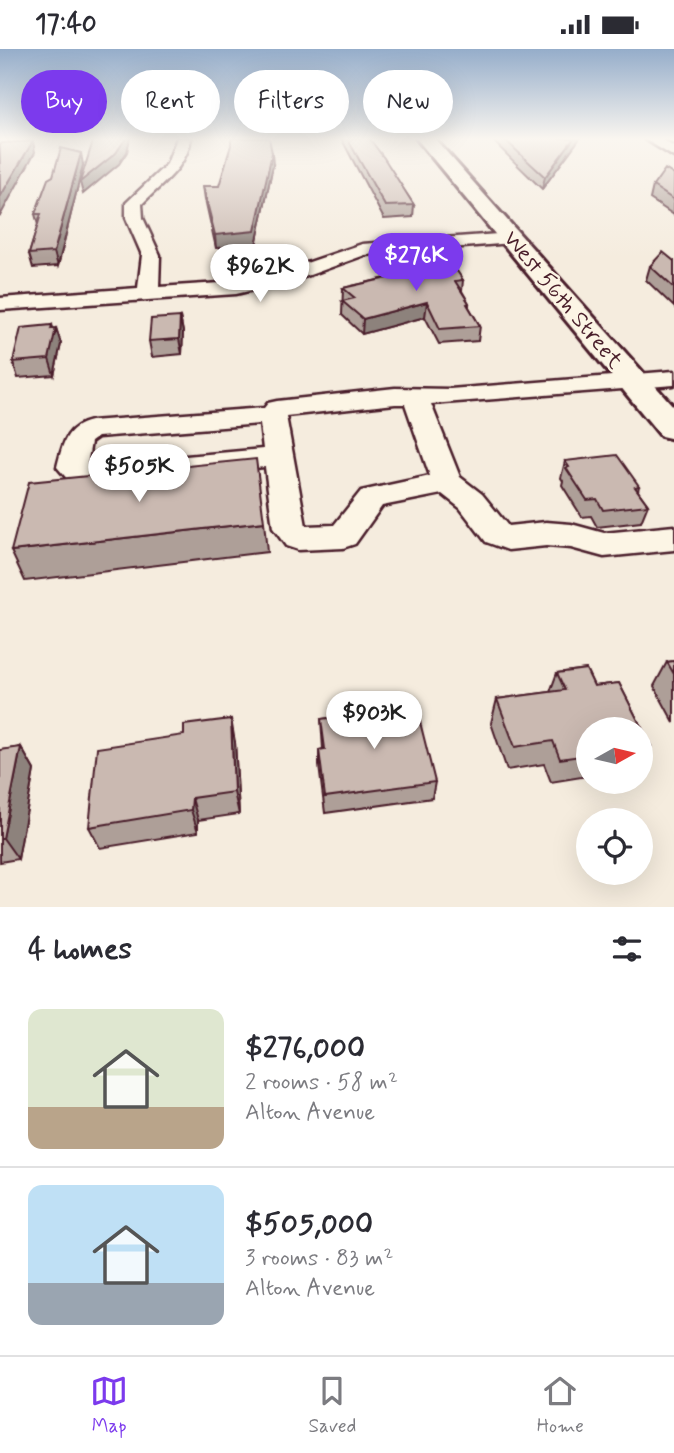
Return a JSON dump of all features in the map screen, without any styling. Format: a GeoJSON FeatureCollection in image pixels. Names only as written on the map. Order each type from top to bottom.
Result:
{"type":"FeatureCollection","features":[{"type":"Feature","properties":{"kind":"main road","name":"West 56th Street"},"geometry":{"type":"LineString","coordinates":[[459,178],[674,428]]}},
{"type":"Feature","properties":{"kind":"street"},"geometry":{"type":"LineString","coordinates":[[148,295],[151,257],[147,241],[134,221],[134,204],[161,178]]}},
{"type":"Feature","properties":{"kind":"street"},"geometry":{"type":"LineString","coordinates":[[0,304],[227,289],[289,276],[341,256],[378,247],[512,238]]}},
{"type":"Feature","properties":{"kind":"street"},"geometry":{"type":"LineString","coordinates":[[278,457],[80,475],[72,467],[78,438],[91,429],[272,415],[277,409],[288,407],[415,396],[450,397],[674,378]]}},
{"type":"Feature","properties":{"kind":"street"},"geometry":{"type":"LineString","coordinates":[[415,396],[444,480]]}},
{"type":"Feature","properties":{"kind":"street"},"geometry":{"type":"LineString","coordinates":[[272,415],[289,528],[298,538],[344,535],[372,498],[385,493],[433,488],[444,480]]}},
{"type":"Feature","properties":{"kind":"street"},"geometry":{"type":"LineString","coordinates":[[444,480],[471,501],[497,534],[508,538],[546,534],[571,536],[604,545],[674,538]]}},
{"type":"Feature","properties":{"kind":"building"},"geometry":{"type":"Polygon","coordinates":[[[0,178],[11,178],[0,197],[0,178]]]}},
{"type":"Feature","properties":{"kind":"building"},"geometry":{"type":"Polygon","coordinates":[[[74,178],[54,252],[29,254],[41,214],[35,214],[48,179],[74,178]]]}},
{"type":"Feature","properties":{"kind":"building"},"geometry":{"type":"Polygon","coordinates":[[[221,178],[267,178],[255,231],[215,235],[203,186],[219,186],[221,178]]]}},
{"type":"Feature","properties":{"kind":"building"},"geometry":{"type":"Polygon","coordinates":[[[369,178],[397,178],[414,205],[385,206],[369,178]]]}},
{"type":"Feature","properties":{"kind":"building"},"geometry":{"type":"Polygon","coordinates":[[[659,178],[674,178],[674,200],[653,186],[659,178]]]}},
{"type":"Feature","properties":{"kind":"building"},"geometry":{"type":"Polygon","coordinates":[[[663,252],[674,261],[674,288],[650,266],[663,252]]]}},
{"type":"Feature","properties":{"kind":"building"},"geometry":{"type":"Polygon","coordinates":[[[449,259],[463,280],[455,281],[480,326],[440,329],[427,302],[363,319],[342,301],[355,298],[343,288],[396,276],[390,262],[449,259]]]}},
{"type":"Feature","properties":{"kind":"building"},"geometry":{"type":"Polygon","coordinates":[[[180,317],[179,339],[149,341],[151,319],[180,317]]]}},
{"type":"Feature","properties":{"kind":"building"},"geometry":{"type":"Polygon","coordinates":[[[52,325],[51,329],[56,328],[49,359],[13,362],[21,328],[52,325]]]}},
{"type":"Feature","properties":{"kind":"building"},"geometry":{"type":"Polygon","coordinates":[[[617,455],[639,486],[635,487],[648,505],[603,510],[597,499],[587,500],[566,468],[569,467],[565,461],[617,455]]]}},
{"type":"Feature","properties":{"kind":"building"},"geometry":{"type":"Polygon","coordinates":[[[256,459],[264,522],[11,551],[29,482],[256,459]]]}},
{"type":"Feature","properties":{"kind":"building"},"geometry":{"type":"Polygon","coordinates":[[[674,661],[674,674],[667,662],[674,661]]]}},
{"type":"Feature","properties":{"kind":"building"},"geometry":{"type":"Polygon","coordinates":[[[586,669],[594,686],[619,683],[636,717],[576,717],[576,757],[560,759],[553,741],[515,747],[497,699],[565,690],[557,673],[586,669]]]}},
{"type":"Feature","properties":{"kind":"building"},"geometry":{"type":"Polygon","coordinates":[[[415,702],[435,782],[325,797],[319,750],[325,749],[321,719],[350,715],[349,711],[415,702]]]}},
{"type":"Feature","properties":{"kind":"building"},"geometry":{"type":"Polygon","coordinates":[[[231,719],[234,792],[192,798],[191,810],[89,827],[97,748],[184,735],[184,725],[231,719]]]}},
{"type":"Feature","properties":{"kind":"building"},"geometry":{"type":"Polygon","coordinates":[[[21,747],[3,838],[0,838],[0,750],[21,747]]]}}]}
